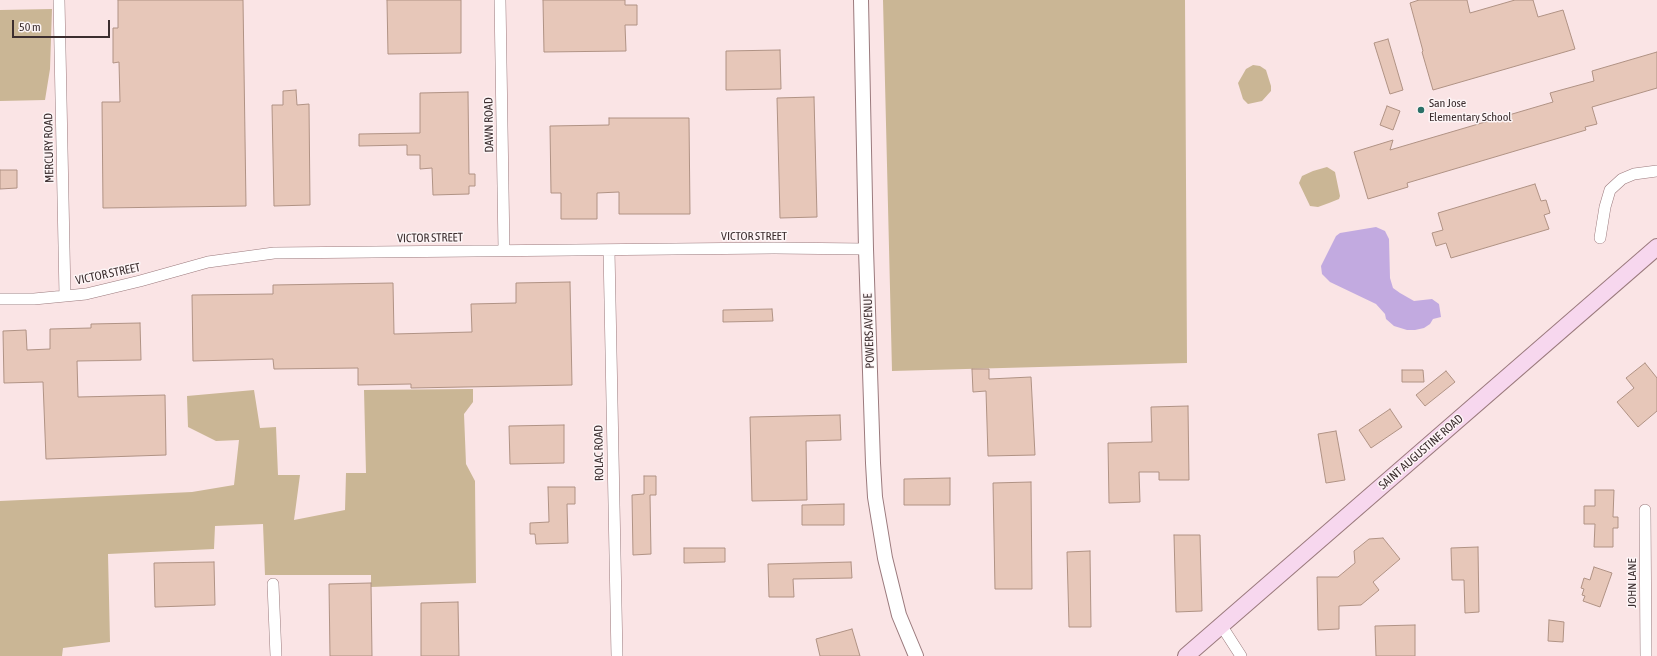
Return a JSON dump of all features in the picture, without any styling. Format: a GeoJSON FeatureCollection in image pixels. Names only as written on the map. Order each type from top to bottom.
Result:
{"type":"FeatureCollection","features":[{"type":"Feature","properties":{"kind":"main road","name":"SAINT AUGUSTINE ROAD"},"geometry":{"type":"LineString","coordinates":[[1186,656],[1657,247]]}},
{"type":"Feature","properties":{"kind":"street","name":"MERCURY ROAD"},"geometry":{"type":"LineString","coordinates":[[59,0],[65,296]]}},
{"type":"Feature","properties":{"kind":"street","name":"DAWN ROAD"},"geometry":{"type":"LineString","coordinates":[[500,0],[504,250]]}},
{"type":"Feature","properties":{"kind":"street","name":"POWERS AVENUE"},"geometry":{"type":"LineString","coordinates":[[862,0],[866,249],[875,497],[881,540],[899,615],[916,656]]}},
{"type":"Feature","properties":{"kind":"street"},"geometry":{"type":"LineString","coordinates":[[1600,238],[1605,206],[1610,190],[1622,179],[1634,174],[1657,171]]}},
{"type":"Feature","properties":{"kind":"street","name":"VICTOR STREET"},"geometry":{"type":"LineString","coordinates":[[0,299],[34,299],[65,296],[114,288],[208,262],[256,254],[305,252],[504,250],[866,249]]}},
{"type":"Feature","properties":{"kind":"street","name":"ROLAC ROAD"},"geometry":{"type":"LineString","coordinates":[[609,250],[617,656]]}},
{"type":"Feature","properties":{"kind":"street","name":"JOHN LANE"},"geometry":{"type":"LineString","coordinates":[[1645,510],[1646,656]]}},
{"type":"Feature","properties":{"kind":"street"},"geometry":{"type":"LineString","coordinates":[[273,584],[276,656]]}},
{"type":"Feature","properties":{"kind":"street"},"geometry":{"type":"LineString","coordinates":[[1221,625],[1241,656]]}},
{"type":"Feature","properties":{"kind":"shaded area"},"geometry":{"type":"Polygon","coordinates":[[[883,0],[1185,0],[1187,363],[892,371],[883,0]]]}},
{"type":"Feature","properties":{"kind":"shaded area"},"geometry":{"type":"Polygon","coordinates":[[[52,9],[50,69],[45,100],[0,101],[0,10],[52,9]]]}},
{"type":"Feature","properties":{"kind":"shaded area"},"geometry":{"type":"Polygon","coordinates":[[[1253,65],[1260,66],[1266,70],[1271,91],[1262,101],[1248,104],[1243,99],[1238,83],[1246,69],[1253,65]]]}},
{"type":"Feature","properties":{"kind":"shaded area"},"geometry":{"type":"Polygon","coordinates":[[[1327,167],[1335,172],[1340,196],[1339,199],[1318,207],[1310,206],[1299,183],[1302,176],[1327,167]]]}},
{"type":"Feature","properties":{"kind":"shaded area"},"geometry":{"type":"Polygon","coordinates":[[[1376,227],[1385,231],[1389,239],[1390,278],[1393,288],[1414,301],[1432,299],[1439,304],[1441,317],[1433,319],[1430,324],[1424,328],[1407,330],[1394,326],[1386,319],[1385,314],[1376,304],[1330,282],[1322,274],[1321,266],[1336,236],[1340,233],[1376,227]]]}},
{"type":"Feature","properties":{"kind":"shaded area"},"geometry":{"type":"Polygon","coordinates":[[[473,389],[473,402],[464,414],[466,464],[475,481],[476,583],[371,587],[371,575],[265,575],[263,524],[215,526],[214,549],[108,554],[110,642],[63,648],[62,656],[0,656],[0,501],[192,492],[234,485],[239,440],[216,441],[188,427],[187,396],[254,390],[260,428],[276,427],[278,475],[300,475],[294,520],[345,510],[346,473],[366,473],[364,390],[473,389]]]}},
{"type":"Feature","properties":{"kind":"building"},"geometry":{"type":"Polygon","coordinates":[[[118,0],[243,0],[246,206],[103,208],[102,102],[120,102],[119,62],[113,63],[113,28],[118,28],[118,0]]]}},
{"type":"Feature","properties":{"kind":"building"},"geometry":{"type":"Polygon","coordinates":[[[387,0],[461,0],[461,53],[388,54],[387,0]]]}},
{"type":"Feature","properties":{"kind":"building"},"geometry":{"type":"Polygon","coordinates":[[[543,0],[625,0],[625,5],[637,5],[637,25],[625,25],[626,51],[544,52],[543,0]]]}},
{"type":"Feature","properties":{"kind":"building"},"geometry":{"type":"Polygon","coordinates":[[[1419,0],[1467,0],[1470,13],[1515,0],[1533,0],[1538,17],[1563,10],[1575,49],[1433,90],[1410,3],[1419,0]]]}},
{"type":"Feature","properties":{"kind":"building"},"geometry":{"type":"Polygon","coordinates":[[[1388,39],[1403,90],[1390,94],[1374,43],[1388,39]]]}},
{"type":"Feature","properties":{"kind":"building"},"geometry":{"type":"Polygon","coordinates":[[[780,50],[781,89],[726,90],[726,51],[780,50]]]}},
{"type":"Feature","properties":{"kind":"building"},"geometry":{"type":"Polygon","coordinates":[[[1657,52],[1657,88],[1592,107],[1597,124],[1585,127],[1586,130],[1407,183],[1408,187],[1368,199],[1354,152],[1393,140],[1390,150],[1553,102],[1550,93],[1594,81],[1592,71],[1657,52]]]}},
{"type":"Feature","properties":{"kind":"building"},"geometry":{"type":"Polygon","coordinates":[[[296,90],[297,105],[309,104],[310,205],[274,206],[272,105],[283,105],[283,91],[296,90]]]}},
{"type":"Feature","properties":{"kind":"building"},"geometry":{"type":"Polygon","coordinates":[[[468,92],[469,174],[475,174],[475,186],[469,186],[469,194],[433,195],[432,168],[420,169],[420,155],[407,155],[407,145],[359,146],[359,134],[420,133],[420,93],[468,92]]]}},
{"type":"Feature","properties":{"kind":"building"},"geometry":{"type":"Polygon","coordinates":[[[814,97],[817,217],[780,218],[777,98],[814,97]]]}},
{"type":"Feature","properties":{"kind":"building"},"geometry":{"type":"Polygon","coordinates":[[[1387,106],[1400,111],[1393,130],[1380,125],[1387,106]]]}},
{"type":"Feature","properties":{"kind":"building"},"geometry":{"type":"Polygon","coordinates":[[[609,118],[689,118],[690,214],[619,214],[619,192],[597,193],[597,219],[561,219],[561,193],[551,193],[550,126],[609,125],[609,118]]]}},
{"type":"Feature","properties":{"kind":"building"},"geometry":{"type":"Polygon","coordinates":[[[0,170],[17,170],[17,188],[0,189],[0,170]]]}},
{"type":"Feature","properties":{"kind":"building"},"geometry":{"type":"Polygon","coordinates":[[[1535,184],[1541,201],[1546,200],[1550,213],[1544,215],[1549,229],[1451,258],[1446,243],[1436,246],[1432,233],[1443,230],[1438,213],[1535,184]]]}},
{"type":"Feature","properties":{"kind":"building"},"geometry":{"type":"Polygon","coordinates":[[[570,282],[572,385],[411,388],[411,384],[358,385],[358,368],[274,369],[273,359],[193,361],[192,295],[273,294],[273,285],[393,283],[394,334],[472,332],[471,304],[516,303],[516,283],[570,282]]]}},
{"type":"Feature","properties":{"kind":"building"},"geometry":{"type":"Polygon","coordinates":[[[772,309],[773,321],[723,322],[723,310],[772,309]]]}},
{"type":"Feature","properties":{"kind":"building"},"geometry":{"type":"Polygon","coordinates":[[[140,323],[141,360],[77,361],[78,397],[165,395],[166,455],[46,459],[43,382],[4,383],[3,331],[26,330],[27,350],[50,349],[50,329],[91,328],[91,324],[140,323]]]}},
{"type":"Feature","properties":{"kind":"building"},"geometry":{"type":"Polygon","coordinates":[[[1645,363],[1657,378],[1657,411],[1638,427],[1617,402],[1634,388],[1626,378],[1645,363]]]}},
{"type":"Feature","properties":{"kind":"building"},"geometry":{"type":"Polygon","coordinates":[[[972,369],[989,369],[989,379],[1031,377],[1035,455],[988,456],[986,391],[973,392],[972,369]]]}},
{"type":"Feature","properties":{"kind":"building"},"geometry":{"type":"Polygon","coordinates":[[[1402,370],[1423,370],[1424,382],[1402,382],[1402,370]]]}},
{"type":"Feature","properties":{"kind":"building"},"geometry":{"type":"Polygon","coordinates":[[[1446,371],[1455,382],[1425,406],[1416,395],[1446,371]]]}},
{"type":"Feature","properties":{"kind":"building"},"geometry":{"type":"Polygon","coordinates":[[[1188,406],[1189,480],[1159,480],[1159,472],[1139,472],[1140,502],[1109,503],[1108,443],[1152,442],[1151,407],[1188,406]]]}},
{"type":"Feature","properties":{"kind":"building"},"geometry":{"type":"Polygon","coordinates":[[[1390,409],[1402,427],[1371,448],[1359,430],[1390,409]]]}},
{"type":"Feature","properties":{"kind":"building"},"geometry":{"type":"Polygon","coordinates":[[[840,415],[841,440],[806,441],[807,500],[752,501],[750,417],[840,415]]]}},
{"type":"Feature","properties":{"kind":"building"},"geometry":{"type":"Polygon","coordinates":[[[564,425],[564,463],[510,464],[509,426],[564,425]]]}},
{"type":"Feature","properties":{"kind":"building"},"geometry":{"type":"Polygon","coordinates":[[[1336,431],[1345,480],[1326,483],[1318,434],[1336,431]]]}},
{"type":"Feature","properties":{"kind":"building"},"geometry":{"type":"Polygon","coordinates":[[[644,476],[656,476],[656,495],[650,495],[651,554],[633,555],[632,495],[644,494],[644,476]]]}},
{"type":"Feature","properties":{"kind":"building"},"geometry":{"type":"Polygon","coordinates":[[[950,478],[950,505],[904,505],[904,479],[950,478]]]}},
{"type":"Feature","properties":{"kind":"building"},"geometry":{"type":"Polygon","coordinates":[[[1031,482],[1032,589],[995,589],[993,483],[1031,482]]]}},
{"type":"Feature","properties":{"kind":"building"},"geometry":{"type":"Polygon","coordinates":[[[548,487],[575,487],[575,504],[567,504],[568,543],[536,544],[535,534],[530,534],[530,523],[549,522],[548,487]]]}},
{"type":"Feature","properties":{"kind":"building"},"geometry":{"type":"Polygon","coordinates":[[[1595,490],[1614,490],[1613,517],[1618,517],[1618,528],[1613,528],[1613,547],[1594,547],[1595,524],[1584,524],[1584,506],[1595,506],[1595,490]]]}},
{"type":"Feature","properties":{"kind":"building"},"geometry":{"type":"Polygon","coordinates":[[[844,504],[844,525],[802,525],[802,505],[844,504]]]}},
{"type":"Feature","properties":{"kind":"building"},"geometry":{"type":"Polygon","coordinates":[[[1174,535],[1200,535],[1202,611],[1176,612],[1174,535]]]}},
{"type":"Feature","properties":{"kind":"building"},"geometry":{"type":"Polygon","coordinates":[[[1383,538],[1400,559],[1373,582],[1379,590],[1361,605],[1339,606],[1339,629],[1318,630],[1317,577],[1338,577],[1355,563],[1354,551],[1369,539],[1383,538]]]}},
{"type":"Feature","properties":{"kind":"building"},"geometry":{"type":"Polygon","coordinates":[[[1478,547],[1479,612],[1465,613],[1464,580],[1452,580],[1451,548],[1478,547]]]}},
{"type":"Feature","properties":{"kind":"building"},"geometry":{"type":"Polygon","coordinates":[[[684,548],[725,548],[725,562],[684,563],[684,548]]]}},
{"type":"Feature","properties":{"kind":"building"},"geometry":{"type":"Polygon","coordinates":[[[1090,551],[1091,627],[1069,627],[1067,552],[1090,551]]]}},
{"type":"Feature","properties":{"kind":"building"},"geometry":{"type":"Polygon","coordinates":[[[214,562],[215,605],[155,607],[154,563],[214,562]]]}},
{"type":"Feature","properties":{"kind":"building"},"geometry":{"type":"Polygon","coordinates":[[[851,562],[852,578],[793,579],[794,597],[769,597],[768,564],[851,562]]]}},
{"type":"Feature","properties":{"kind":"building"},"geometry":{"type":"Polygon","coordinates":[[[1594,567],[1612,573],[1600,607],[1583,601],[1585,596],[1582,595],[1584,589],[1581,588],[1584,578],[1590,580],[1594,567]]]}},
{"type":"Feature","properties":{"kind":"building"},"geometry":{"type":"Polygon","coordinates":[[[371,583],[372,656],[330,656],[329,584],[371,583]]]}},
{"type":"Feature","properties":{"kind":"building"},"geometry":{"type":"Polygon","coordinates":[[[458,602],[459,656],[421,656],[421,603],[458,602]]]}},
{"type":"Feature","properties":{"kind":"building"},"geometry":{"type":"Polygon","coordinates":[[[1549,620],[1564,622],[1563,642],[1548,641],[1549,620]]]}},
{"type":"Feature","properties":{"kind":"building"},"geometry":{"type":"Polygon","coordinates":[[[1415,625],[1415,656],[1376,656],[1375,626],[1415,625]]]}},
{"type":"Feature","properties":{"kind":"building"},"geometry":{"type":"Polygon","coordinates":[[[852,629],[860,656],[820,656],[816,639],[852,629]]]}},
{"type":"Feature","properties":{"kind":"place","name":"San Jose Elementary School"},"geometry":{"type":"Point","coordinates":[1421,110]}}]}
